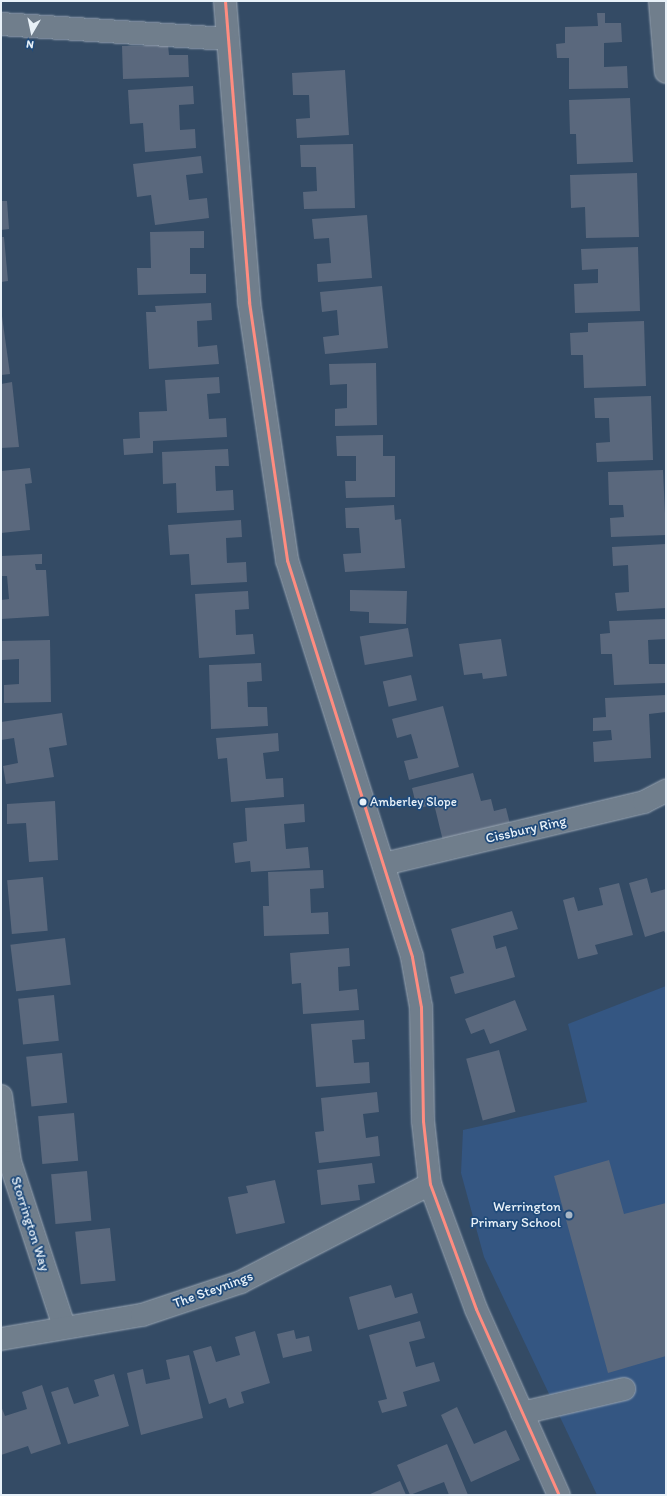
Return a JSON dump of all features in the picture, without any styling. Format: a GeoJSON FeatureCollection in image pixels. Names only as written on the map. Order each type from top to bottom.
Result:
{"type":"FeatureCollection","features":[{"type":"Feature","properties":{"kind":"street"},"geometry":{"type":"LineString","coordinates":[[225,1],[226,39],[250,302],[287,560],[384,864],[412,957],[421,1007],[423,1121],[430,1184],[476,1309],[522,1413],[552,1493]]}},
{"type":"Feature","properties":{"kind":"street"},"geometry":{"type":"LineString","coordinates":[[660,1],[666,72]]}},
{"type":"Feature","properties":{"kind":"street"},"geometry":{"type":"LineString","coordinates":[[1,24],[226,39]]}},
{"type":"Feature","properties":{"kind":"street","name":"Cissbury Ring"},"geometry":{"type":"LineString","coordinates":[[384,864],[644,802],[666,791]]}},
{"type":"Feature","properties":{"kind":"street","name":"Storrington Way"},"geometry":{"type":"LineString","coordinates":[[1,1096],[10,1162],[64,1326]]}},
{"type":"Feature","properties":{"kind":"street","name":"The Steynings"},"geometry":{"type":"LineString","coordinates":[[1,1339],[64,1326],[142,1315],[241,1282],[430,1184]]}},
{"type":"Feature","properties":{"kind":"street"},"geometry":{"type":"LineString","coordinates":[[522,1413],[624,1389]]}},
{"type":"Feature","properties":{"kind":"shaded area","name":"Werrington Primary School"},"geometry":{"type":"Polygon","coordinates":[[[666,986],[666,1495],[597,1495],[484,1257],[461,1173],[463,1130],[587,1102],[568,1024],[666,986]]]}},
{"type":"Feature","properties":{"kind":"building"},"geometry":{"type":"Polygon","coordinates":[[[597,13],[605,13],[605,23],[621,23],[622,42],[604,43],[604,67],[627,66],[628,88],[569,89],[569,58],[557,58],[556,44],[565,43],[565,27],[598,26],[597,13]]]}},
{"type":"Feature","properties":{"kind":"building"},"geometry":{"type":"Polygon","coordinates":[[[168,45],[169,55],[188,55],[189,77],[123,79],[122,46],[168,45]]]}},
{"type":"Feature","properties":{"kind":"building"},"geometry":{"type":"Polygon","coordinates":[[[345,70],[349,135],[297,138],[296,119],[310,118],[309,95],[293,95],[292,73],[345,70]]]}},
{"type":"Feature","properties":{"kind":"building"},"geometry":{"type":"Polygon","coordinates":[[[193,86],[194,104],[179,105],[180,130],[195,129],[196,148],[145,152],[143,123],[130,124],[128,90],[193,86]]]}},
{"type":"Feature","properties":{"kind":"building"},"geometry":{"type":"Polygon","coordinates":[[[630,98],[633,162],[577,164],[576,134],[570,134],[569,100],[630,98]]]}},
{"type":"Feature","properties":{"kind":"building"},"geometry":{"type":"Polygon","coordinates":[[[353,144],[355,208],[304,209],[303,192],[317,191],[316,167],[301,167],[300,145],[353,144]]]}},
{"type":"Feature","properties":{"kind":"building"},"geometry":{"type":"Polygon","coordinates":[[[201,156],[203,173],[186,175],[189,200],[207,198],[209,218],[155,225],[151,195],[137,197],[133,164],[201,156]]]}},
{"type":"Feature","properties":{"kind":"building"},"geometry":{"type":"Polygon","coordinates":[[[637,173],[639,237],[586,238],[585,207],[571,208],[570,175],[637,173]]]}},
{"type":"Feature","properties":{"kind":"building"},"geometry":{"type":"Polygon","coordinates":[[[1,201],[7,201],[9,229],[1,230],[1,201]]]}},
{"type":"Feature","properties":{"kind":"building"},"geometry":{"type":"Polygon","coordinates":[[[367,215],[372,278],[318,282],[317,264],[331,263],[329,238],[314,239],[312,219],[367,215]]]}},
{"type":"Feature","properties":{"kind":"building"},"geometry":{"type":"Polygon","coordinates":[[[204,231],[204,248],[190,248],[190,274],[206,274],[206,293],[138,295],[137,268],[151,268],[150,232],[204,231]]]}},
{"type":"Feature","properties":{"kind":"building"},"geometry":{"type":"Polygon","coordinates":[[[1,237],[4,237],[8,281],[1,282],[1,237]]]}},
{"type":"Feature","properties":{"kind":"building"},"geometry":{"type":"Polygon","coordinates":[[[638,247],[640,311],[575,313],[574,284],[598,283],[598,269],[582,270],[581,249],[638,247]]]}},
{"type":"Feature","properties":{"kind":"building"},"geometry":{"type":"Polygon","coordinates":[[[382,286],[388,348],[325,354],[323,337],[339,335],[337,310],[322,312],[320,292],[382,286]]]}},
{"type":"Feature","properties":{"kind":"building"},"geometry":{"type":"Polygon","coordinates":[[[211,303],[212,320],[197,321],[198,347],[217,345],[219,364],[149,369],[146,312],[156,312],[155,306],[211,303]]]}},
{"type":"Feature","properties":{"kind":"building"},"geometry":{"type":"Polygon","coordinates":[[[1,309],[10,374],[1,375],[1,309]]]}},
{"type":"Feature","properties":{"kind":"building"},"geometry":{"type":"Polygon","coordinates":[[[644,321],[646,386],[584,388],[583,355],[571,355],[570,333],[588,332],[588,323],[644,321]]]}},
{"type":"Feature","properties":{"kind":"building"},"geometry":{"type":"Polygon","coordinates":[[[376,363],[377,425],[335,426],[335,409],[347,408],[347,384],[330,385],[329,364],[376,363]]]}},
{"type":"Feature","properties":{"kind":"building"},"geometry":{"type":"Polygon","coordinates":[[[219,377],[220,393],[207,394],[209,419],[226,418],[227,437],[153,441],[153,453],[124,455],[123,439],[140,438],[139,412],[167,411],[165,380],[219,377]]]}},
{"type":"Feature","properties":{"kind":"building"},"geometry":{"type":"Polygon","coordinates":[[[12,382],[19,447],[1,448],[1,384],[12,382]]]}},
{"type":"Feature","properties":{"kind":"building"},"geometry":{"type":"Polygon","coordinates":[[[651,396],[653,460],[597,462],[596,443],[610,442],[609,418],[595,418],[594,398],[651,396]]]}},
{"type":"Feature","properties":{"kind":"building"},"geometry":{"type":"Polygon","coordinates":[[[383,435],[383,456],[395,456],[395,497],[346,498],[345,481],[356,481],[356,456],[337,456],[336,436],[383,435]]]}},
{"type":"Feature","properties":{"kind":"building"},"geometry":{"type":"Polygon","coordinates":[[[228,449],[229,466],[215,466],[216,491],[233,490],[234,510],[177,513],[176,483],[163,484],[162,452],[228,449]]]}},
{"type":"Feature","properties":{"kind":"building"},"geometry":{"type":"Polygon","coordinates":[[[30,468],[32,483],[25,484],[30,530],[1,533],[1,471],[30,468]]]}},
{"type":"Feature","properties":{"kind":"building"},"geometry":{"type":"Polygon","coordinates":[[[663,470],[666,535],[611,537],[610,518],[624,517],[623,505],[609,505],[608,472],[663,470]]]}},
{"type":"Feature","properties":{"kind":"building"},"geometry":{"type":"Polygon","coordinates":[[[394,505],[395,520],[401,519],[405,568],[345,572],[343,554],[361,553],[359,528],[346,528],[345,508],[394,505]]]}},
{"type":"Feature","properties":{"kind":"building"},"geometry":{"type":"Polygon","coordinates":[[[241,520],[242,537],[226,538],[227,563],[246,562],[247,582],[191,585],[189,554],[170,555],[168,525],[241,520]]]}},
{"type":"Feature","properties":{"kind":"building"},"geometry":{"type":"Polygon","coordinates":[[[666,544],[666,608],[617,611],[615,593],[629,592],[628,565],[613,566],[612,547],[666,544]]]}},
{"type":"Feature","properties":{"kind":"building"},"geometry":{"type":"Polygon","coordinates":[[[42,554],[42,564],[35,564],[36,570],[46,570],[49,616],[1,619],[1,600],[9,599],[7,576],[1,576],[1,556],[42,554]]]}},
{"type":"Feature","properties":{"kind":"building"},"geometry":{"type":"Polygon","coordinates":[[[350,590],[407,591],[406,624],[369,623],[369,612],[350,611],[350,590]]]}},
{"type":"Feature","properties":{"kind":"building"},"geometry":{"type":"Polygon","coordinates":[[[248,591],[249,609],[235,610],[236,635],[253,634],[255,654],[199,658],[195,594],[248,591]]]}},
{"type":"Feature","properties":{"kind":"building"},"geometry":{"type":"Polygon","coordinates":[[[666,619],[666,639],[648,640],[649,664],[666,664],[666,683],[614,685],[612,654],[601,654],[600,634],[610,633],[609,621],[666,619]]]}},
{"type":"Feature","properties":{"kind":"building"},"geometry":{"type":"Polygon","coordinates":[[[408,628],[413,657],[365,665],[360,637],[408,628]]]}},
{"type":"Feature","properties":{"kind":"building"},"geometry":{"type":"Polygon","coordinates":[[[501,639],[507,676],[483,679],[482,673],[464,675],[459,644],[501,639]]]}},
{"type":"Feature","properties":{"kind":"building"},"geometry":{"type":"Polygon","coordinates":[[[50,640],[51,702],[4,703],[4,685],[19,684],[19,659],[2,660],[2,641],[50,640]]]}},
{"type":"Feature","properties":{"kind":"building"},"geometry":{"type":"Polygon","coordinates":[[[261,663],[262,681],[247,682],[248,707],[267,707],[268,726],[211,729],[209,665],[261,663]]]}},
{"type":"Feature","properties":{"kind":"building"},"geometry":{"type":"Polygon","coordinates":[[[411,675],[417,700],[389,707],[383,682],[411,675]]]}},
{"type":"Feature","properties":{"kind":"building"},"geometry":{"type":"Polygon","coordinates":[[[666,695],[666,712],[649,714],[651,758],[594,762],[593,742],[612,740],[611,730],[593,731],[593,718],[606,717],[605,698],[666,695]]]}},
{"type":"Feature","properties":{"kind":"building"},"geometry":{"type":"Polygon","coordinates":[[[443,706],[459,767],[409,780],[404,761],[418,758],[411,734],[397,738],[392,719],[443,706]]]}},
{"type":"Feature","properties":{"kind":"building"},"geometry":{"type":"Polygon","coordinates":[[[62,713],[67,745],[49,748],[54,777],[6,784],[3,766],[18,763],[14,738],[1,740],[1,722],[62,713]]]}},
{"type":"Feature","properties":{"kind":"building"},"geometry":{"type":"Polygon","coordinates":[[[278,733],[279,751],[263,753],[266,779],[283,778],[284,797],[231,802],[227,758],[218,759],[216,738],[278,733]]]}},
{"type":"Feature","properties":{"kind":"building"},"geometry":{"type":"Polygon","coordinates":[[[473,773],[481,801],[491,799],[494,811],[506,808],[511,828],[444,845],[434,804],[417,809],[412,788],[473,773]]]}},
{"type":"Feature","properties":{"kind":"building"},"geometry":{"type":"Polygon","coordinates":[[[55,801],[58,860],[29,862],[26,823],[7,824],[7,804],[55,801]]]}},
{"type":"Feature","properties":{"kind":"building"},"geometry":{"type":"Polygon","coordinates":[[[304,804],[305,822],[284,824],[286,849],[308,847],[310,868],[251,872],[250,861],[235,863],[233,843],[247,841],[245,808],[304,804]]]}},
{"type":"Feature","properties":{"kind":"building"},"geometry":{"type":"Polygon","coordinates":[[[323,870],[324,888],[310,889],[311,913],[328,912],[329,934],[264,936],[263,906],[269,906],[268,872],[323,870]]]}},
{"type":"Feature","properties":{"kind":"building"},"geometry":{"type":"Polygon","coordinates":[[[43,877],[48,931],[12,934],[7,880],[43,877]]]}},
{"type":"Feature","properties":{"kind":"building"},"geometry":{"type":"Polygon","coordinates":[[[647,878],[651,893],[666,889],[666,935],[664,931],[645,937],[629,883],[647,878]]]}},
{"type":"Feature","properties":{"kind":"building"},"geometry":{"type":"Polygon","coordinates":[[[619,883],[633,935],[595,945],[598,954],[578,959],[563,900],[574,897],[578,911],[603,905],[599,888],[619,883]]]}},
{"type":"Feature","properties":{"kind":"building"},"geometry":{"type":"Polygon","coordinates":[[[512,911],[518,929],[493,936],[496,949],[506,946],[515,977],[455,994],[450,977],[464,973],[451,929],[512,911]]]}},
{"type":"Feature","properties":{"kind":"building"},"geometry":{"type":"Polygon","coordinates":[[[65,938],[71,985],[16,991],[10,945],[65,938]]]}},
{"type":"Feature","properties":{"kind":"building"},"geometry":{"type":"Polygon","coordinates":[[[349,948],[350,966],[338,967],[339,991],[357,989],[359,1010],[303,1014],[301,983],[292,984],[290,953],[349,948]]]}},
{"type":"Feature","properties":{"kind":"building"},"geometry":{"type":"Polygon","coordinates":[[[54,995],[59,1041],[23,1045],[18,999],[54,995]]]}},
{"type":"Feature","properties":{"kind":"building"},"geometry":{"type":"Polygon","coordinates":[[[515,1000],[527,1030],[490,1044],[484,1029],[471,1034],[465,1019],[515,1000]]]}},
{"type":"Feature","properties":{"kind":"building"},"geometry":{"type":"Polygon","coordinates":[[[364,1020],[365,1039],[352,1040],[354,1063],[369,1062],[370,1083],[316,1087],[311,1024],[364,1020]]]}},
{"type":"Feature","properties":{"kind":"building"},"geometry":{"type":"Polygon","coordinates":[[[499,1050],[516,1112],[483,1121],[466,1059],[499,1050]]]}},
{"type":"Feature","properties":{"kind":"building"},"geometry":{"type":"Polygon","coordinates":[[[62,1053],[67,1103],[31,1106],[26,1057],[62,1053]]]}},
{"type":"Feature","properties":{"kind":"building"},"geometry":{"type":"Polygon","coordinates":[[[377,1092],[379,1112],[363,1114],[366,1138],[378,1136],[380,1156],[319,1163],[315,1132],[324,1131],[321,1098],[377,1092]]]}},
{"type":"Feature","properties":{"kind":"building"},"geometry":{"type":"Polygon","coordinates":[[[74,1113],[78,1161],[42,1164],[38,1116],[74,1113]]]}},
{"type":"Feature","properties":{"kind":"building"},"geometry":{"type":"Polygon","coordinates":[[[609,1160],[624,1214],[666,1203],[666,1356],[608,1373],[554,1176],[609,1160]]]}},
{"type":"Feature","properties":{"kind":"building"},"geometry":{"type":"Polygon","coordinates":[[[372,1163],[375,1183],[358,1185],[360,1200],[321,1205],[317,1170],[372,1163]]]}},
{"type":"Feature","properties":{"kind":"building"},"geometry":{"type":"Polygon","coordinates":[[[87,1171],[91,1221],[55,1224],[51,1174],[87,1171]]]}},
{"type":"Feature","properties":{"kind":"building"},"geometry":{"type":"Polygon","coordinates":[[[275,1180],[285,1223],[236,1234],[228,1197],[248,1193],[246,1186],[275,1180]]]}},
{"type":"Feature","properties":{"kind":"building"},"geometry":{"type":"Polygon","coordinates":[[[110,1228],[116,1281],[81,1284],[75,1232],[110,1228]]]}},
{"type":"Feature","properties":{"kind":"building"},"geometry":{"type":"Polygon","coordinates":[[[391,1285],[395,1298],[412,1293],[418,1313],[358,1330],[349,1297],[391,1285]]]}},
{"type":"Feature","properties":{"kind":"building"},"geometry":{"type":"Polygon","coordinates":[[[420,1321],[425,1338],[409,1342],[416,1367],[434,1362],[440,1381],[403,1392],[407,1406],[382,1413],[378,1401],[387,1399],[369,1335],[420,1321]]]}},
{"type":"Feature","properties":{"kind":"building"},"geometry":{"type":"Polygon","coordinates":[[[294,1330],[296,1339],[309,1336],[312,1351],[283,1358],[277,1334],[294,1330]]]}},
{"type":"Feature","properties":{"kind":"building"},"geometry":{"type":"Polygon","coordinates":[[[255,1331],[270,1383],[241,1392],[244,1403],[229,1408],[226,1398],[209,1404],[193,1351],[211,1346],[216,1362],[240,1355],[235,1337],[255,1331]]]}},
{"type":"Feature","properties":{"kind":"building"},"geometry":{"type":"Polygon","coordinates":[[[189,1355],[203,1418],[141,1435],[127,1373],[143,1369],[146,1384],[170,1379],[166,1360],[189,1355]]]}},
{"type":"Feature","properties":{"kind":"building"},"geometry":{"type":"Polygon","coordinates":[[[114,1374],[129,1426],[68,1444],[51,1392],[68,1387],[74,1404],[99,1396],[94,1380],[114,1374]]]}},
{"type":"Feature","properties":{"kind":"building"},"geometry":{"type":"Polygon","coordinates":[[[42,1385],[61,1444],[31,1454],[28,1446],[1,1455],[1,1406],[5,1416],[27,1409],[22,1392],[42,1385]]]}},
{"type":"Feature","properties":{"kind":"building"},"geometry":{"type":"Polygon","coordinates":[[[457,1407],[474,1444],[506,1430],[520,1460],[471,1482],[441,1415],[457,1407]]]}},
{"type":"Feature","properties":{"kind":"building"},"geometry":{"type":"Polygon","coordinates":[[[447,1444],[468,1495],[449,1495],[444,1482],[410,1495],[397,1465],[447,1444]]]}},
{"type":"Feature","properties":{"kind":"building"},"geometry":{"type":"Polygon","coordinates":[[[400,1481],[406,1495],[368,1495],[400,1481]]]}},
{"type":"Feature","properties":{"kind":"transit line"},"geometry":{"type":"LineString","coordinates":[[225,1],[249,302],[287,560],[412,957],[421,1007],[423,1121],[430,1184],[476,1309],[559,1495]]}},
{"type":"Feature","properties":{"kind":"place","name":"Amberley Slope"},"geometry":{"type":"Point","coordinates":[363,802]}},
{"type":"Feature","properties":{"kind":"place","name":"Werrington Primary School"},"geometry":{"type":"Point","coordinates":[569,1215]}}]}
